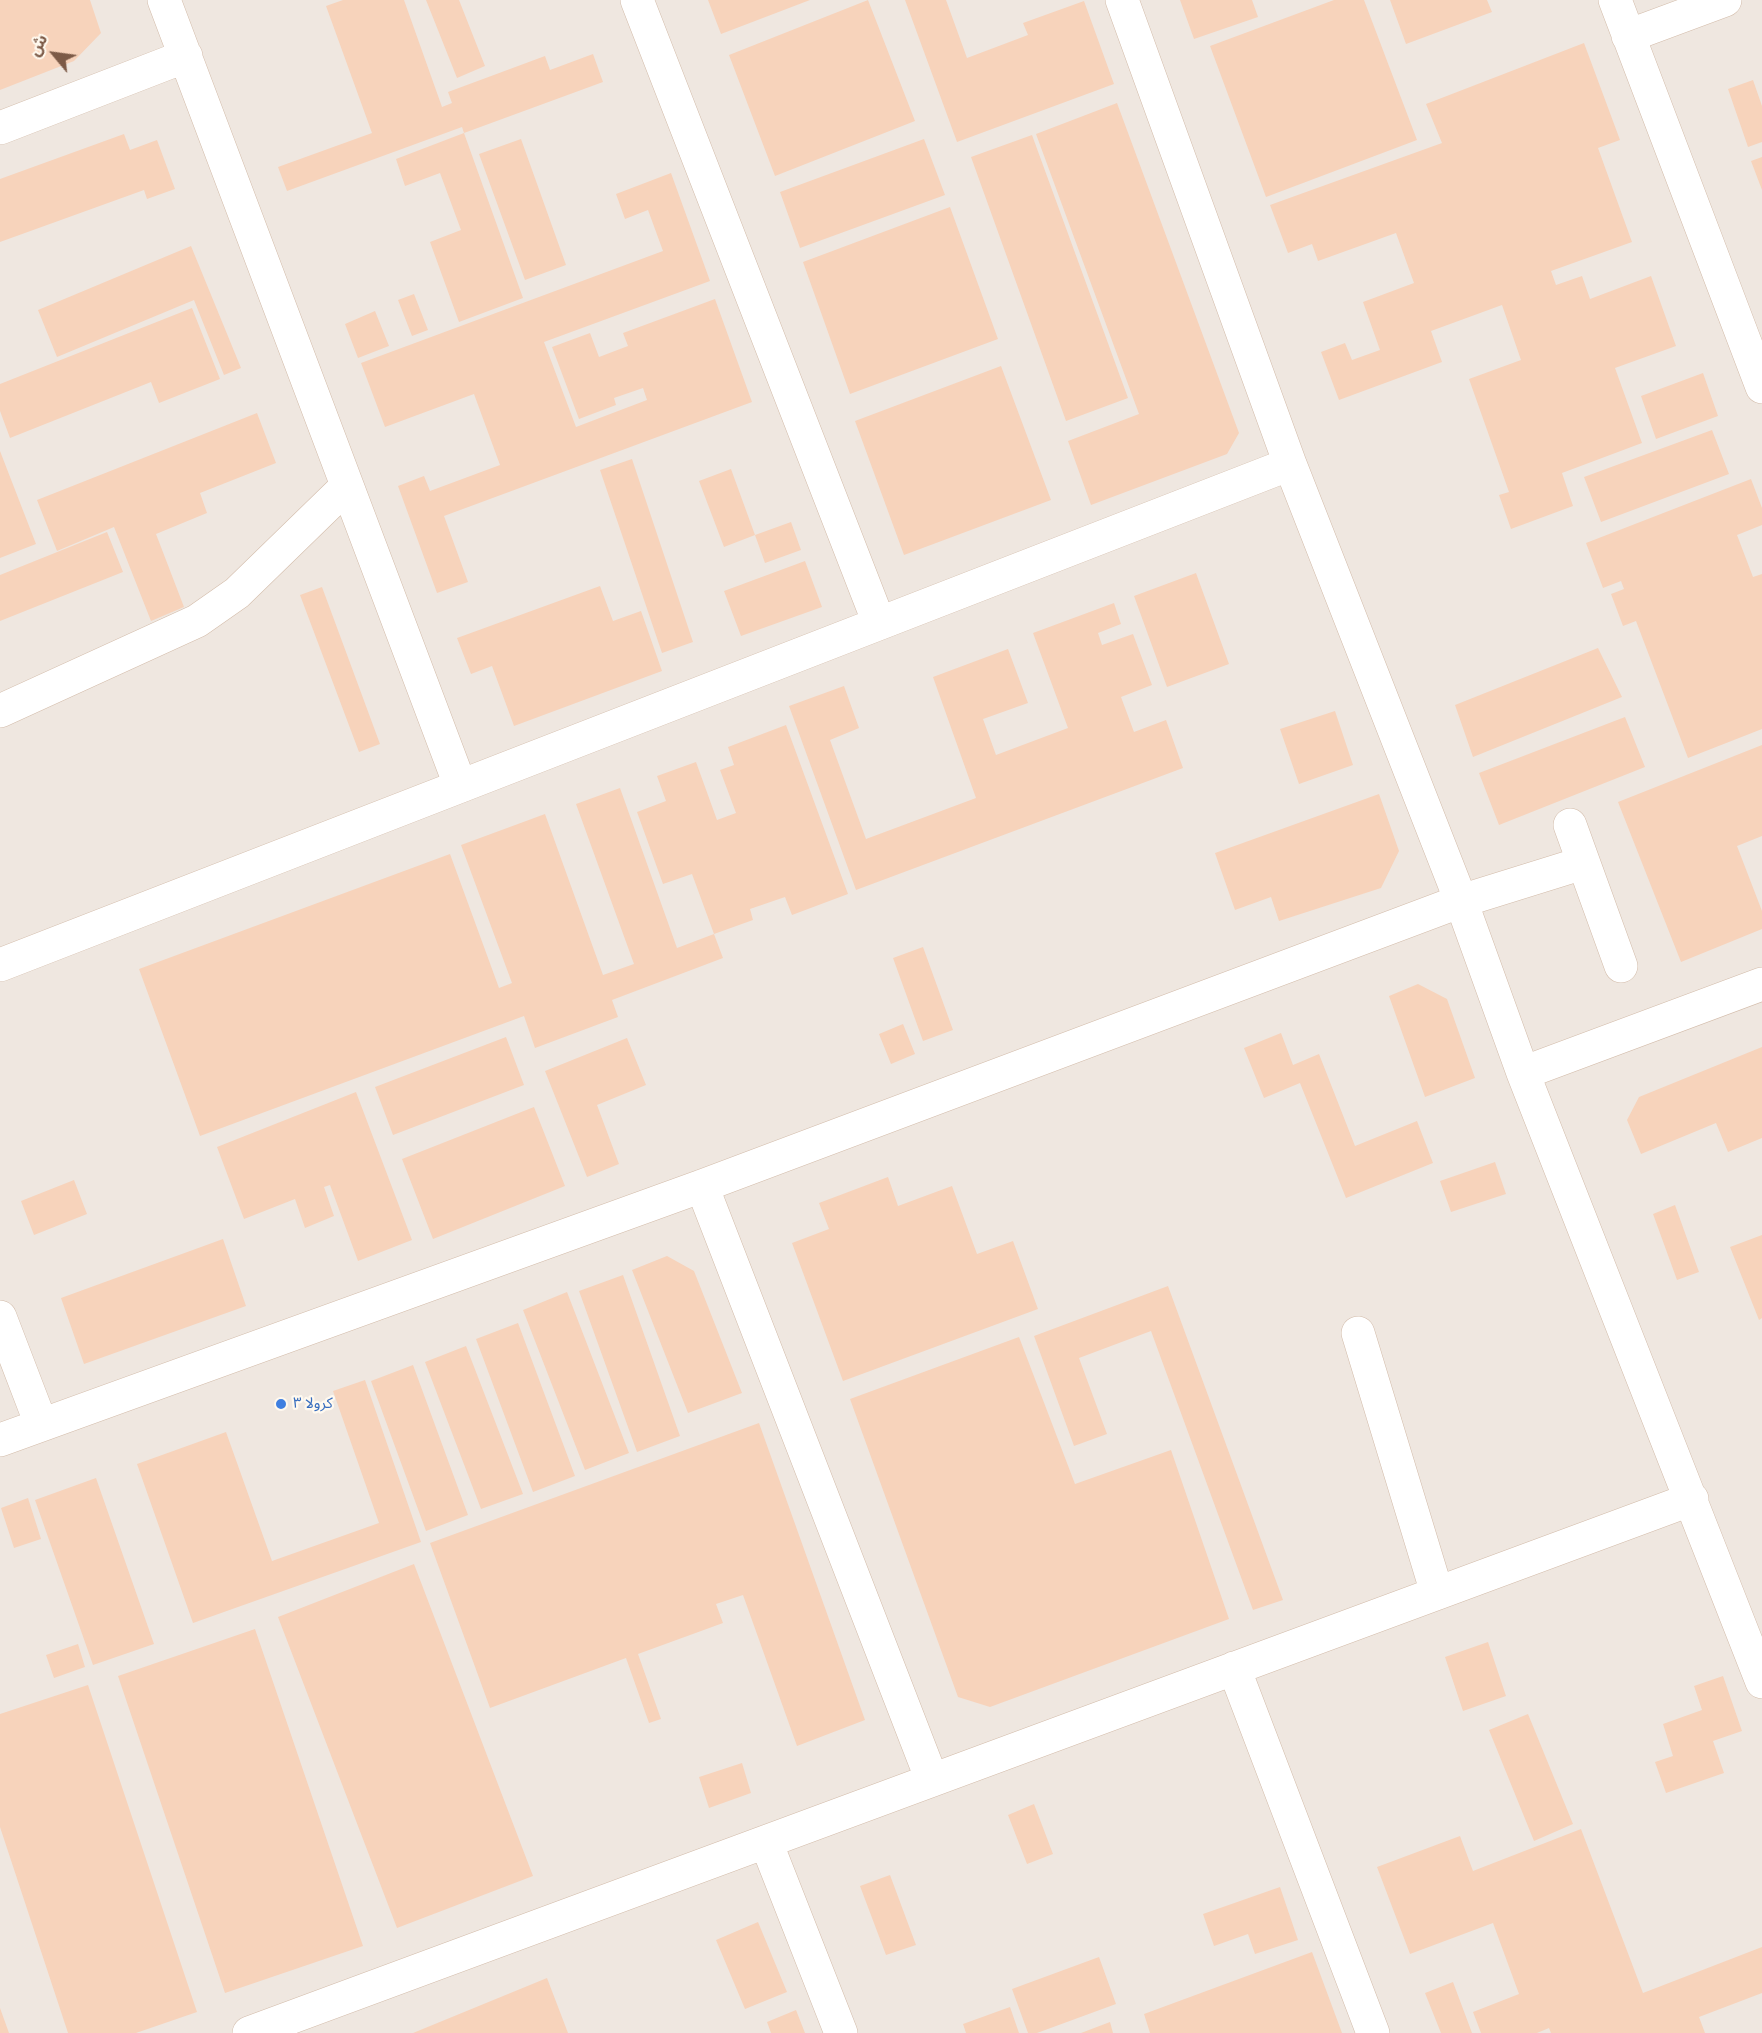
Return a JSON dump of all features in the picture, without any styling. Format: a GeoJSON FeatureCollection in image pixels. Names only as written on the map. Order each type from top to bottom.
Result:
{"type":"FeatureCollection","features":[{"type":"Feature","properties":{"kind":"lane"},"geometry":{"type":"LineString","coordinates":[[164,0],[460,785]]}},
{"type":"Feature","properties":{"kind":"lane"},"geometry":{"type":"LineString","coordinates":[[637,0],[879,623]]}},
{"type":"Feature","properties":{"kind":"lane"},"geometry":{"type":"LineString","coordinates":[[1122,0],[1290,464],[1461,901],[1523,1073],[1762,1682]]}},
{"type":"Feature","properties":{"kind":"lane"},"geometry":{"type":"LineString","coordinates":[[1615,0],[1762,387]]}},
{"type":"Feature","properties":{"kind":"lane"},"geometry":{"type":"LineString","coordinates":[[1628,36],[1725,0]]}},
{"type":"Feature","properties":{"kind":"lane"},"geometry":{"type":"LineString","coordinates":[[0,128],[186,56]]}},
{"type":"Feature","properties":{"kind":"lane"},"geometry":{"type":"LineString","coordinates":[[0,964],[1290,464]]}},
{"type":"Feature","properties":{"kind":"lane"},"geometry":{"type":"LineString","coordinates":[[0,711],[210,612],[237,593],[347,486]]}},
{"type":"Feature","properties":{"kind":"lane"},"geometry":{"type":"LineString","coordinates":[[1570,825],[1621,966]]}},
{"type":"Feature","properties":{"kind":"lane"},"geometry":{"type":"LineString","coordinates":[[0,1440],[702,1186],[1461,901],[1583,863]]}},
{"type":"Feature","properties":{"kind":"lane"},"geometry":{"type":"LineString","coordinates":[[1523,1073],[1762,984]]}},
{"type":"Feature","properties":{"kind":"lane"},"geometry":{"type":"LineString","coordinates":[[702,1186],[932,1780]]}},
{"type":"Feature","properties":{"kind":"lane"},"geometry":{"type":"LineString","coordinates":[[0,1317],[40,1424]]}},
{"type":"Feature","properties":{"kind":"lane"},"geometry":{"type":"LineString","coordinates":[[1358,1333],[1437,1593]]}},
{"type":"Feature","properties":{"kind":"lane"},"geometry":{"type":"LineString","coordinates":[[249,2033],[314,2022],[766,1842],[1692,1499]]}},
{"type":"Feature","properties":{"kind":"lane"},"geometry":{"type":"LineString","coordinates":[[1234,1668],[1373,2033]]}},
{"type":"Feature","properties":{"kind":"lane"},"geometry":{"type":"LineString","coordinates":[[766,1842],[841,2033]]}},
{"type":"Feature","properties":{"kind":"shaded area"},"geometry":{"type":"Polygon","coordinates":[[[0,0],[1762,0],[1762,2033],[0,2033],[0,0]]]}},
{"type":"Feature","properties":{"kind":"building"},"geometry":{"type":"Polygon","coordinates":[[[0,0],[90,0],[101,33],[74,61],[0,90],[0,0]]]}},
{"type":"Feature","properties":{"kind":"building"},"geometry":{"type":"Polygon","coordinates":[[[343,0],[404,0],[442,107],[452,103],[448,92],[545,56],[550,70],[593,54],[603,82],[464,133],[462,127],[287,191],[278,167],[372,133],[326,6],[343,0]]]}},
{"type":"Feature","properties":{"kind":"building"},"geometry":{"type":"Polygon","coordinates":[[[426,0],[459,0],[485,66],[457,78],[426,0]]]}},
{"type":"Feature","properties":{"kind":"building"},"geometry":{"type":"Polygon","coordinates":[[[708,0],[810,0],[721,34],[708,0]]]}},
{"type":"Feature","properties":{"kind":"building"},"geometry":{"type":"Polygon","coordinates":[[[868,0],[915,121],[775,176],[729,55],[868,0]]]}},
{"type":"Feature","properties":{"kind":"building"},"geometry":{"type":"Polygon","coordinates":[[[905,0],[946,0],[967,58],[1028,35],[1023,23],[1084,1],[1114,84],[957,142],[905,0]]]}},
{"type":"Feature","properties":{"kind":"building"},"geometry":{"type":"Polygon","coordinates":[[[1180,0],[1252,0],[1258,17],[1194,39],[1180,0]]]}},
{"type":"Feature","properties":{"kind":"building"},"geometry":{"type":"Polygon","coordinates":[[[1334,0],[1364,0],[1417,140],[1266,197],[1210,46],[1334,0]]]}},
{"type":"Feature","properties":{"kind":"building"},"geometry":{"type":"Polygon","coordinates":[[[1390,0],[1487,0],[1492,12],[1406,44],[1390,0]]]}},
{"type":"Feature","properties":{"kind":"building"},"geometry":{"type":"Polygon","coordinates":[[[1584,43],[1620,140],[1598,148],[1632,242],[1551,271],[1556,285],[1582,276],[1590,299],[1651,276],[1676,346],[1615,368],[1642,443],[1562,473],[1573,506],[1511,529],[1499,495],[1509,492],[1469,379],[1521,360],[1502,305],[1431,331],[1442,362],[1339,400],[1321,352],[1345,343],[1352,360],[1380,350],[1363,302],[1414,283],[1396,233],[1318,261],[1312,244],[1288,253],[1270,205],[1442,143],[1426,104],[1584,43]]]}},
{"type":"Feature","properties":{"kind":"building"},"geometry":{"type":"Polygon","coordinates":[[[1753,80],[1762,106],[1762,142],[1748,147],[1728,89],[1753,80]]]}},
{"type":"Feature","properties":{"kind":"building"},"geometry":{"type":"Polygon","coordinates":[[[1117,103],[1239,433],[1227,454],[1091,505],[1068,441],[1139,414],[1036,134],[1117,103]]]}},
{"type":"Feature","properties":{"kind":"building"},"geometry":{"type":"Polygon","coordinates":[[[464,133],[523,298],[459,322],[430,242],[461,230],[440,173],[405,186],[396,159],[464,133]]]}},
{"type":"Feature","properties":{"kind":"building"},"geometry":{"type":"Polygon","coordinates":[[[124,134],[130,150],[157,140],[175,189],[147,199],[144,190],[0,242],[0,179],[124,134]]]}},
{"type":"Feature","properties":{"kind":"building"},"geometry":{"type":"Polygon","coordinates":[[[1032,135],[1128,398],[1066,421],[971,157],[1032,135]]]}},
{"type":"Feature","properties":{"kind":"building"},"geometry":{"type":"Polygon","coordinates":[[[521,139],[566,265],[525,280],[479,154],[521,139]]]}},
{"type":"Feature","properties":{"kind":"building"},"geometry":{"type":"Polygon","coordinates":[[[924,139],[945,195],[800,248],[780,192],[924,139]]]}},
{"type":"Feature","properties":{"kind":"building"},"geometry":{"type":"Polygon","coordinates":[[[1762,157],[1762,190],[1751,161],[1762,157]]]}},
{"type":"Feature","properties":{"kind":"building"},"geometry":{"type":"Polygon","coordinates":[[[671,173],[710,281],[544,342],[576,427],[647,400],[643,388],[614,398],[616,405],[579,419],[552,347],[590,333],[599,357],[628,346],[623,333],[715,299],[752,402],[444,516],[468,582],[437,593],[398,486],[424,476],[430,491],[500,465],[474,394],[385,427],[361,363],[663,251],[648,210],[625,219],[616,194],[671,173]]]}},
{"type":"Feature","properties":{"kind":"building"},"geometry":{"type":"Polygon","coordinates":[[[950,207],[998,339],[850,394],[803,262],[950,207]]]}},
{"type":"Feature","properties":{"kind":"building"},"geometry":{"type":"Polygon","coordinates":[[[191,246],[241,368],[224,375],[194,300],[57,357],[38,310],[191,246]]]}},
{"type":"Feature","properties":{"kind":"building"},"geometry":{"type":"Polygon","coordinates":[[[414,294],[428,330],[412,336],[398,300],[414,294]]]}},
{"type":"Feature","properties":{"kind":"building"},"geometry":{"type":"Polygon","coordinates":[[[192,308],[220,379],[159,403],[151,382],[10,438],[0,411],[0,384],[192,308]]]}},
{"type":"Feature","properties":{"kind":"building"},"geometry":{"type":"Polygon","coordinates":[[[375,311],[389,346],[358,358],[345,324],[375,311]]]}},
{"type":"Feature","properties":{"kind":"building"},"geometry":{"type":"Polygon","coordinates":[[[1001,366],[1051,500],[904,555],[855,421],[1001,366]]]}},
{"type":"Feature","properties":{"kind":"building"},"geometry":{"type":"Polygon","coordinates":[[[1703,373],[1718,416],[1656,439],[1641,396],[1703,373]]]}},
{"type":"Feature","properties":{"kind":"building"},"geometry":{"type":"Polygon","coordinates":[[[257,413],[276,463],[200,493],[207,513],[156,534],[184,607],[151,621],[114,527],[57,551],[37,500],[257,413]]]}},
{"type":"Feature","properties":{"kind":"building"},"geometry":{"type":"Polygon","coordinates":[[[1712,430],[1729,474],[1601,522],[1584,477],[1712,430]]]}},
{"type":"Feature","properties":{"kind":"building"},"geometry":{"type":"Polygon","coordinates":[[[0,451],[36,544],[0,558],[0,451]]]}},
{"type":"Feature","properties":{"kind":"building"},"geometry":{"type":"Polygon","coordinates":[[[632,459],[693,642],[662,653],[600,470],[632,459]]]}},
{"type":"Feature","properties":{"kind":"building"},"geometry":{"type":"Polygon","coordinates":[[[731,469],[755,535],[724,547],[699,481],[731,469]]]}},
{"type":"Feature","properties":{"kind":"building"},"geometry":{"type":"Polygon","coordinates":[[[1751,479],[1762,508],[1762,525],[1737,535],[1753,577],[1762,574],[1762,729],[1688,758],[1636,621],[1623,626],[1611,594],[1624,589],[1621,581],[1603,588],[1586,543],[1751,479]]]}},
{"type":"Feature","properties":{"kind":"building"},"geometry":{"type":"Polygon","coordinates":[[[791,522],[801,550],[765,563],[755,535],[791,522]]]}},
{"type":"Feature","properties":{"kind":"building"},"geometry":{"type":"Polygon","coordinates":[[[107,532],[123,572],[0,621],[0,575],[107,532]]]}},
{"type":"Feature","properties":{"kind":"building"},"geometry":{"type":"Polygon","coordinates":[[[805,561],[822,607],[741,636],[724,591],[805,561]]]}},
{"type":"Feature","properties":{"kind":"building"},"geometry":{"type":"Polygon","coordinates":[[[1196,573],[1229,664],[1167,687],[1134,596],[1196,573]]]}},
{"type":"Feature","properties":{"kind":"building"},"geometry":{"type":"Polygon","coordinates":[[[600,586],[613,621],[641,611],[662,671],[514,726],[492,666],[471,674],[457,638],[600,586]]]}},
{"type":"Feature","properties":{"kind":"building"},"geometry":{"type":"Polygon","coordinates":[[[322,587],[380,744],[359,752],[300,595],[322,587]]]}},
{"type":"Feature","properties":{"kind":"building"},"geometry":{"type":"Polygon","coordinates":[[[1114,603],[1121,624],[1098,633],[1102,645],[1133,634],[1152,685],[1121,697],[1134,732],[1166,720],[1183,768],[856,890],[789,706],[844,686],[859,728],[830,740],[866,839],[976,798],[933,677],[1008,649],[1028,703],[983,719],[996,755],[1068,728],[1033,633],[1114,603]]]}},
{"type":"Feature","properties":{"kind":"building"},"geometry":{"type":"Polygon","coordinates":[[[1598,648],[1622,697],[1473,757],[1455,705],[1598,648]]]}},
{"type":"Feature","properties":{"kind":"building"},"geometry":{"type":"Polygon","coordinates":[[[1335,711],[1353,765],[1299,784],[1280,729],[1335,711]]]}},
{"type":"Feature","properties":{"kind":"building"},"geometry":{"type":"Polygon","coordinates":[[[1625,717],[1645,767],[1499,825],[1479,773],[1625,717]]]}},
{"type":"Feature","properties":{"kind":"building"},"geometry":{"type":"Polygon","coordinates":[[[786,725],[848,894],[792,915],[785,897],[750,909],[753,920],[714,934],[692,874],[663,884],[637,812],[666,801],[657,776],[696,762],[717,820],[736,813],[720,770],[734,765],[728,747],[786,725]]]}},
{"type":"Feature","properties":{"kind":"building"},"geometry":{"type":"Polygon","coordinates":[[[1762,745],[1762,836],[1737,846],[1762,911],[1762,929],[1681,962],[1618,802],[1762,745]]]}},
{"type":"Feature","properties":{"kind":"building"},"geometry":{"type":"Polygon","coordinates":[[[620,788],[677,948],[714,934],[723,958],[612,1000],[618,1017],[535,1048],[524,1016],[200,1136],[139,969],[450,854],[499,988],[512,983],[461,845],[545,814],[603,975],[634,964],[576,804],[620,788]]]}},
{"type":"Feature","properties":{"kind":"building"},"geometry":{"type":"Polygon","coordinates":[[[1379,794],[1399,851],[1381,888],[1279,921],[1271,897],[1235,910],[1215,853],[1379,794]]]}},
{"type":"Feature","properties":{"kind":"building"},"geometry":{"type":"Polygon","coordinates":[[[923,947],[953,1030],[923,1041],[893,958],[923,947]]]}},
{"type":"Feature","properties":{"kind":"building"},"geometry":{"type":"Polygon","coordinates":[[[1418,984],[1447,999],[1475,1078],[1425,1097],[1389,996],[1418,984]]]}},
{"type":"Feature","properties":{"kind":"building"},"geometry":{"type":"Polygon","coordinates":[[[903,1024],[915,1054],[891,1064],[879,1034],[903,1024]]]}},
{"type":"Feature","properties":{"kind":"building"},"geometry":{"type":"Polygon","coordinates":[[[1281,1033],[1293,1065],[1319,1054],[1355,1146],[1417,1121],[1433,1163],[1346,1198],[1300,1083],[1264,1098],[1244,1048],[1281,1033]]]}},
{"type":"Feature","properties":{"kind":"building"},"geometry":{"type":"Polygon","coordinates":[[[506,1037],[524,1085],[393,1135],[375,1087],[506,1037]]]}},
{"type":"Feature","properties":{"kind":"building"},"geometry":{"type":"Polygon","coordinates":[[[627,1038],[646,1085],[597,1105],[619,1164],[587,1177],[545,1071],[627,1038]]]}},
{"type":"Feature","properties":{"kind":"building"},"geometry":{"type":"Polygon","coordinates":[[[1762,1047],[1762,1138],[1728,1152],[1716,1123],[1641,1154],[1627,1120],[1639,1097],[1762,1047]]]}},
{"type":"Feature","properties":{"kind":"building"},"geometry":{"type":"Polygon","coordinates":[[[356,1092],[412,1240],[358,1261],[330,1185],[324,1187],[334,1216],[305,1228],[295,1199],[244,1219],[217,1147],[356,1092]]]}},
{"type":"Feature","properties":{"kind":"building"},"geometry":{"type":"Polygon","coordinates":[[[534,1107],[565,1186],[433,1239],[402,1159],[534,1107]]]}},
{"type":"Feature","properties":{"kind":"building"},"geometry":{"type":"Polygon","coordinates":[[[1495,1162],[1506,1194],[1451,1212],[1440,1181],[1495,1162]]]}},
{"type":"Feature","properties":{"kind":"building"},"geometry":{"type":"Polygon","coordinates":[[[888,1177],[898,1206],[952,1186],[977,1254],[1013,1241],[1038,1309],[843,1381],[792,1243],[829,1229],[819,1203],[888,1177]]]}},
{"type":"Feature","properties":{"kind":"building"},"geometry":{"type":"Polygon","coordinates":[[[74,1180],[87,1214],[34,1235],[21,1201],[74,1180]]]}},
{"type":"Feature","properties":{"kind":"building"},"geometry":{"type":"Polygon","coordinates":[[[1675,1205],[1699,1272],[1677,1280],[1653,1214],[1675,1205]]]}},
{"type":"Feature","properties":{"kind":"building"},"geometry":{"type":"Polygon","coordinates":[[[1762,1235],[1762,1318],[1759,1320],[1730,1247],[1762,1235]]]}},
{"type":"Feature","properties":{"kind":"building"},"geometry":{"type":"Polygon","coordinates":[[[223,1239],[246,1306],[84,1364],[61,1298],[223,1239]]]}},
{"type":"Feature","properties":{"kind":"building"},"geometry":{"type":"Polygon","coordinates":[[[667,1256],[694,1271],[742,1393],[688,1413],[632,1270],[667,1256]]]}},
{"type":"Feature","properties":{"kind":"building"},"geometry":{"type":"Polygon","coordinates":[[[623,1275],[680,1436],[637,1452],[579,1291],[623,1275]]]}},
{"type":"Feature","properties":{"kind":"building"},"geometry":{"type":"Polygon","coordinates":[[[1168,1286],[1283,1600],[1253,1610],[1151,1331],[1079,1358],[1107,1434],[1074,1446],[1034,1336],[1168,1286]]]}},
{"type":"Feature","properties":{"kind":"building"},"geometry":{"type":"Polygon","coordinates":[[[567,1292],[629,1453],[585,1470],[523,1310],[567,1292]]]}},
{"type":"Feature","properties":{"kind":"building"},"geometry":{"type":"Polygon","coordinates":[[[518,1323],[575,1476],[533,1492],[476,1339],[518,1323]]]}},
{"type":"Feature","properties":{"kind":"building"},"geometry":{"type":"Polygon","coordinates":[[[1019,1337],[1075,1484],[1171,1450],[1229,1619],[990,1707],[958,1697],[850,1399],[1019,1337]]]}},
{"type":"Feature","properties":{"kind":"building"},"geometry":{"type":"Polygon","coordinates":[[[466,1346],[523,1494],[481,1509],[425,1362],[466,1346]]]}},
{"type":"Feature","properties":{"kind":"building"},"geometry":{"type":"Polygon","coordinates":[[[413,1365],[468,1515],[426,1531],[371,1381],[413,1365]]]}},
{"type":"Feature","properties":{"kind":"building"},"geometry":{"type":"Polygon","coordinates":[[[365,1380],[421,1542],[193,1623],[137,1464],[226,1432],[272,1561],[379,1523],[333,1391],[365,1380]]]}},
{"type":"Feature","properties":{"kind":"building"},"geometry":{"type":"Polygon","coordinates":[[[759,1423],[865,1720],[797,1746],[743,1595],[716,1604],[723,1623],[638,1654],[661,1719],[649,1723],[626,1658],[490,1708],[430,1543],[759,1423]]]}},
{"type":"Feature","properties":{"kind":"building"},"geometry":{"type":"Polygon","coordinates":[[[96,1478],[154,1644],[93,1665],[35,1500],[96,1478]]]}},
{"type":"Feature","properties":{"kind":"building"},"geometry":{"type":"Polygon","coordinates":[[[28,1498],[41,1539],[14,1548],[1,1508],[28,1498]]]}},
{"type":"Feature","properties":{"kind":"building"},"geometry":{"type":"Polygon","coordinates":[[[414,1564],[533,1876],[397,1928],[278,1617],[414,1564]]]}},
{"type":"Feature","properties":{"kind":"building"},"geometry":{"type":"Polygon","coordinates":[[[255,1629],[363,1946],[225,1993],[118,1676],[255,1629]]]}},
{"type":"Feature","properties":{"kind":"building"},"geometry":{"type":"Polygon","coordinates":[[[1488,1642],[1506,1696],[1463,1711],[1445,1657],[1488,1642]]]}},
{"type":"Feature","properties":{"kind":"building"},"geometry":{"type":"Polygon","coordinates":[[[78,1644],[85,1667],[54,1678],[46,1655],[78,1644]]]}},
{"type":"Feature","properties":{"kind":"building"},"geometry":{"type":"Polygon","coordinates":[[[1723,1676],[1742,1731],[1713,1741],[1724,1773],[1666,1793],[1655,1762],[1673,1756],[1663,1724],[1702,1710],[1694,1686],[1723,1676]]]}},
{"type":"Feature","properties":{"kind":"building"},"geometry":{"type":"Polygon","coordinates":[[[88,1685],[197,2012],[136,2033],[68,2033],[0,1827],[0,1714],[88,1685]]]}},
{"type":"Feature","properties":{"kind":"building"},"geometry":{"type":"Polygon","coordinates":[[[1528,1714],[1573,1824],[1534,1841],[1489,1730],[1528,1714]]]}},
{"type":"Feature","properties":{"kind":"building"},"geometry":{"type":"Polygon","coordinates":[[[742,1763],[751,1793],[709,1808],[699,1777],[742,1763]]]}},
{"type":"Feature","properties":{"kind":"building"},"geometry":{"type":"Polygon","coordinates":[[[1034,1804],[1053,1854],[1027,1864],[1008,1815],[1034,1804]]]}},
{"type":"Feature","properties":{"kind":"building"},"geometry":{"type":"Polygon","coordinates":[[[1581,1829],[1643,1993],[1762,1947],[1762,1993],[1699,2017],[1705,2033],[1551,2033],[1549,2028],[1537,2033],[1481,2033],[1473,2012],[1519,1994],[1493,1923],[1410,1954],[1377,1867],[1460,1836],[1473,1871],[1581,1829]]]}},
{"type":"Feature","properties":{"kind":"building"},"geometry":{"type":"Polygon","coordinates":[[[890,1875],[916,1945],[886,1955],[860,1886],[890,1875]]]}},
{"type":"Feature","properties":{"kind":"building"},"geometry":{"type":"Polygon","coordinates":[[[1280,1887],[1298,1940],[1255,1954],[1248,1934],[1214,1946],[1203,1914],[1280,1887]]]}},
{"type":"Feature","properties":{"kind":"building"},"geometry":{"type":"Polygon","coordinates":[[[758,1922],[787,1992],[745,2009],[716,1940],[758,1922]]]}},
{"type":"Feature","properties":{"kind":"building"},"geometry":{"type":"Polygon","coordinates":[[[1312,1952],[1342,2033],[1150,2033],[1144,2014],[1312,1952]]]}},
{"type":"Feature","properties":{"kind":"building"},"geometry":{"type":"Polygon","coordinates":[[[1099,1957],[1116,2004],[1037,2033],[1028,2033],[1012,1989],[1099,1957]]]}},
{"type":"Feature","properties":{"kind":"building"},"geometry":{"type":"Polygon","coordinates":[[[547,1978],[568,2033],[413,2033],[547,1978]]]}},
{"type":"Feature","properties":{"kind":"building"},"geometry":{"type":"Polygon","coordinates":[[[1453,1982],[1472,2033],[1441,2033],[1425,1993],[1453,1982]]]}},
{"type":"Feature","properties":{"kind":"building"},"geometry":{"type":"Polygon","coordinates":[[[1010,2007],[1019,2033],[966,2033],[963,2024],[1010,2007]]]}},
{"type":"Feature","properties":{"kind":"building"},"geometry":{"type":"Polygon","coordinates":[[[0,2008],[9,2033],[0,2033],[0,2008]]]}},
{"type":"Feature","properties":{"kind":"building"},"geometry":{"type":"Polygon","coordinates":[[[796,2010],[805,2033],[771,2033],[767,2022],[796,2010]]]}},
{"type":"Feature","properties":{"kind":"building"},"geometry":{"type":"Polygon","coordinates":[[[1110,2022],[1113,2033],[1081,2033],[1110,2022]]]}},
{"type":"Feature","properties":{"kind":"place","name":"كرولا ٣"},"geometry":{"type":"Point","coordinates":[281,1404]}}]}
